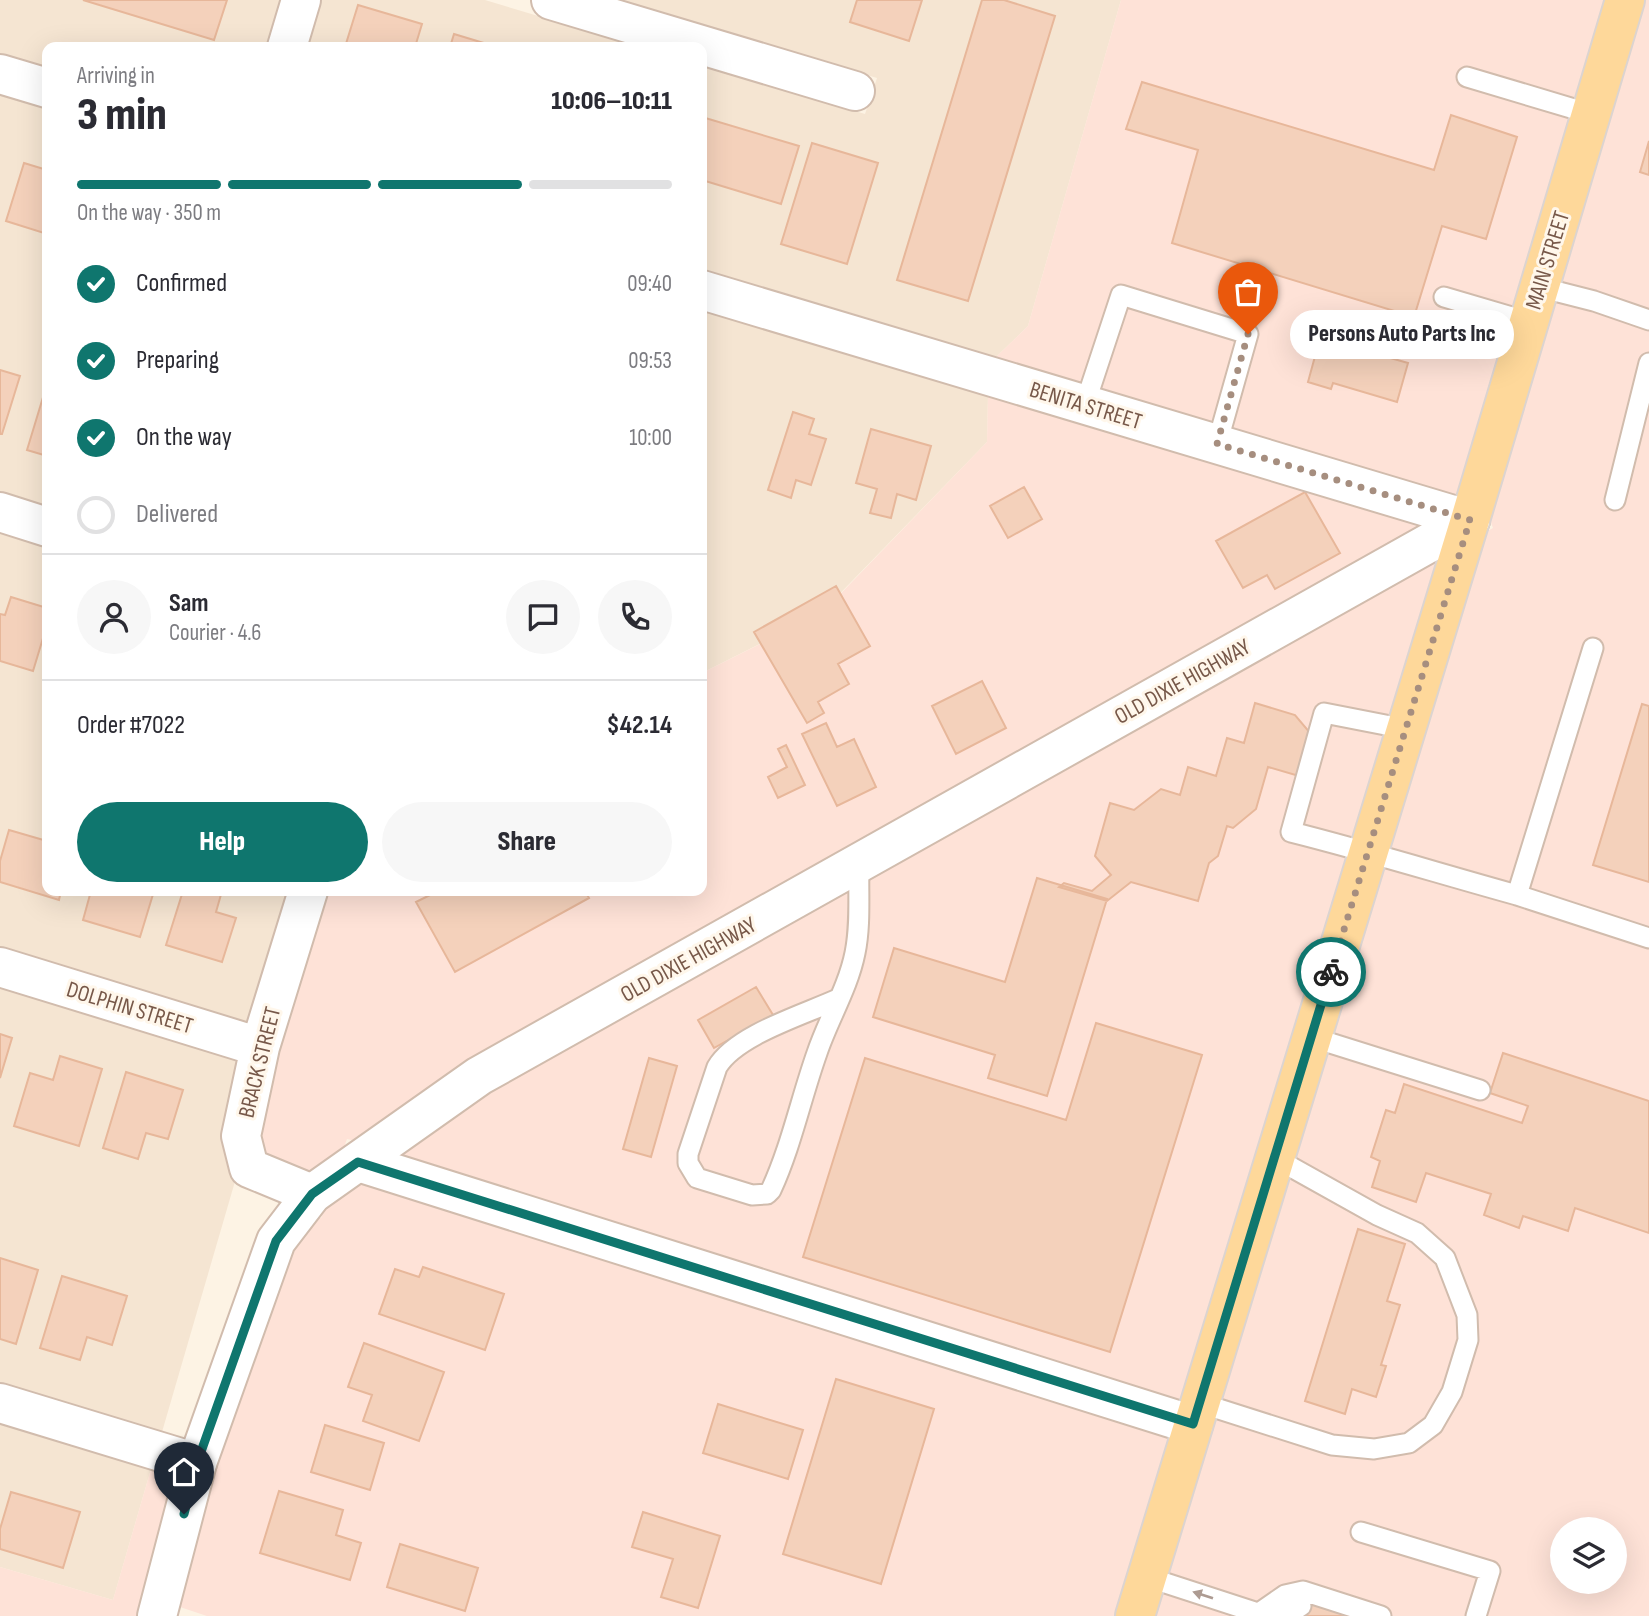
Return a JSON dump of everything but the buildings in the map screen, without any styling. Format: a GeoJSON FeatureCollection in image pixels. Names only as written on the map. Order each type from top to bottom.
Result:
{"type":"FeatureCollection","features":[{"type":"Feature","properties":{"kind":"main road","name":"MAIN STREET"},"geometry":{"type":"LineString","coordinates":[[1135,1616],[1470,520],[1625,0]]}},
{"type":"Feature","properties":{"kind":"street"},"geometry":{"type":"LineString","coordinates":[[289,42],[301,0]]}},
{"type":"Feature","properties":{"kind":"street"},"geometry":{"type":"LineString","coordinates":[[551,0],[691,42]]}},
{"type":"Feature","properties":{"kind":"street"},"geometry":{"type":"LineString","coordinates":[[707,47],[855,91]]}},
{"type":"Feature","properties":{"kind":"street"},"geometry":{"type":"LineString","coordinates":[[0,74],[42,87]]}},
{"type":"Feature","properties":{"kind":"street","name":"BENITA STREET"},"geometry":{"type":"LineString","coordinates":[[707,291],[1470,520]]}},
{"type":"Feature","properties":{"kind":"street"},"geometry":{"type":"LineString","coordinates":[[0,512],[42,525]]}},
{"type":"Feature","properties":{"kind":"street","name":"OLD DIXIE HIGHWAY"},"geometry":{"type":"LineString","coordinates":[[157,1616],[197,1463],[276,1241],[312,1194],[479,1076],[1470,520]]}},
{"type":"Feature","properties":{"kind":"street","name":"BRACK STREET"},"geometry":{"type":"LineString","coordinates":[[306,896],[260,1047],[242,1136],[249,1168],[312,1194]]}},
{"type":"Feature","properties":{"kind":"street","name":"DOLPHIN STREET"},"geometry":{"type":"LineString","coordinates":[[0,967],[260,1047]]}},
{"type":"Feature","properties":{"kind":"street"},"geometry":{"type":"LineString","coordinates":[[358,1162],[1196,1414]]}},
{"type":"Feature","properties":{"kind":"street"},"geometry":{"type":"LineString","coordinates":[[0,1403],[197,1463]]}},
{"type":"Feature","properties":{"kind":"lane"},"geometry":{"type":"LineString","coordinates":[[1467,77],[1591,114]]}},
{"type":"Feature","properties":{"kind":"lane"},"geometry":{"type":"LineString","coordinates":[[1085,404],[1121,295],[1248,334],[1217,444]]}},
{"type":"Feature","properties":{"kind":"lane"},"geometry":{"type":"LineString","coordinates":[[1444,298],[1534,305],[1594,301],[1649,320]]}},
{"type":"Feature","properties":{"kind":"lane"},"geometry":{"type":"LineString","coordinates":[[1615,500],[1649,363]]}},
{"type":"Feature","properties":{"kind":"lane"},"geometry":{"type":"LineString","coordinates":[[1517,895],[1593,648]]}},
{"type":"Feature","properties":{"kind":"lane"},"geometry":{"type":"LineString","coordinates":[[1406,729],[1324,713],[1292,832],[1368,851],[1420,869],[1517,895],[1649,938]]}},
{"type":"Feature","properties":{"kind":"lane"},"geometry":{"type":"LineString","coordinates":[[838,999],[748,1039],[722,1059],[688,1154],[688,1163],[697,1178],[752,1195],[767,1194],[771,1190],[816,1055],[838,999],[855,955],[859,863]]}},
{"type":"Feature","properties":{"kind":"lane"},"geometry":{"type":"LineString","coordinates":[[1311,1037],[1480,1090]]}},
{"type":"Feature","properties":{"kind":"lane"},"geometry":{"type":"LineString","coordinates":[[1196,1414],[1332,1445],[1374,1449],[1409,1443],[1433,1425],[1452,1392],[1468,1340],[1467,1315],[1445,1258],[1417,1233],[1377,1215],[1275,1158]]}},
{"type":"Feature","properties":{"kind":"lane"},"geometry":{"type":"LineString","coordinates":[[1361,1532],[1490,1571],[1476,1616]]}},
{"type":"Feature","properties":{"kind":"lane"},"geometry":{"type":"LineString","coordinates":[[1147,1577],[1263,1614],[1285,1595],[1303,1591],[1381,1616]]}},
{"type":"Feature","properties":{"kind":"shaded area"},"geometry":{"type":"Polygon","coordinates":[[[0,0],[283,0],[271,42],[42,42],[42,66],[0,53],[0,0]]]}},
{"type":"Feature","properties":{"kind":"shaded area"},"geometry":{"type":"Polygon","coordinates":[[[318,0],[485,0],[625,42],[306,42],[318,0]]]}},
{"type":"Feature","properties":{"kind":"shaded area"},"geometry":{"type":"Polygon","coordinates":[[[618,0],[1121,0],[1028,326],[995,358],[707,272],[707,67],[865,114],[877,78],[618,0]]]}},
{"type":"Feature","properties":{"kind":"shaded area"},"geometry":{"type":"Polygon","coordinates":[[[1121,0],[1607,0],[1460,496],[995,358],[1028,326],[1121,0]]]}},
{"type":"Feature","properties":{"kind":"shaded area"},"geometry":{"type":"Polygon","coordinates":[[[1643,0],[1649,0],[1649,1616],[1154,1616],[1484,533],[1493,528],[1489,517],[1643,0]]]}},
{"type":"Feature","properties":{"kind":"shaded area"},"geometry":{"type":"Polygon","coordinates":[[[0,95],[42,108],[42,505],[0,491],[0,95]]]}},
{"type":"Feature","properties":{"kind":"shaded area"},"geometry":{"type":"Polygon","coordinates":[[[707,311],[988,395],[987,442],[821,613],[707,670],[707,311]]]}},
{"type":"Feature","properties":{"kind":"shaded area"},"geometry":{"type":"Polygon","coordinates":[[[988,395],[1423,525],[356,1141],[347,1139],[343,1150],[311,1173],[263,1154],[259,1134],[276,1051],[324,896],[707,896],[707,670],[822,613],[987,442],[988,395]]]}},
{"type":"Feature","properties":{"kind":"shaded area"},"geometry":{"type":"Polygon","coordinates":[[[0,532],[42,545],[42,896],[288,896],[249,1023],[0,947],[0,532]]]}},
{"type":"Feature","properties":{"kind":"shaded area"},"geometry":{"type":"Polygon","coordinates":[[[1441,557],[1183,1401],[399,1155],[487,1092],[1441,557]]]}},
{"type":"Feature","properties":{"kind":"shaded area"},"geometry":{"type":"Polygon","coordinates":[[[0,987],[240,1061],[236,1178],[162,1432],[0,1383],[0,987]]]}},
{"type":"Feature","properties":{"kind":"shaded area"},"geometry":{"type":"Polygon","coordinates":[[[359,1182],[1172,1438],[1118,1616],[207,1616],[177,1606],[213,1468],[290,1250],[316,1217],[321,1218],[326,1206],[359,1182]]]}},
{"type":"Feature","properties":{"kind":"shaded area"},"geometry":{"type":"Polygon","coordinates":[[[0,1423],[151,1469],[113,1600],[0,1567],[0,1423]]]}},
{"type":"Feature","properties":{"kind":"shaded area"},"geometry":{"type":"Polygon","coordinates":[[[151,1469],[176,1476],[139,1616],[0,1616],[0,1567],[113,1600],[151,1469]]]}},
{"type":"Feature","properties":{"kind":"way so far"},"geometry":{"type":"LineString","coordinates":[[1248,334],[1217,444],[1470,520],[1331,972]]}},
{"type":"Feature","properties":{"kind":"place","name":"Persons Auto Parts Inc"},"geometry":{"type":"Point","coordinates":[1248,334]}},
{"type":"Feature","properties":{"kind":"route"},"geometry":{"type":"LineString","coordinates":[[184,1514],[197,1463],[276,1241],[312,1194],[358,1162],[1193,1424],[1331,972]]}}]}
